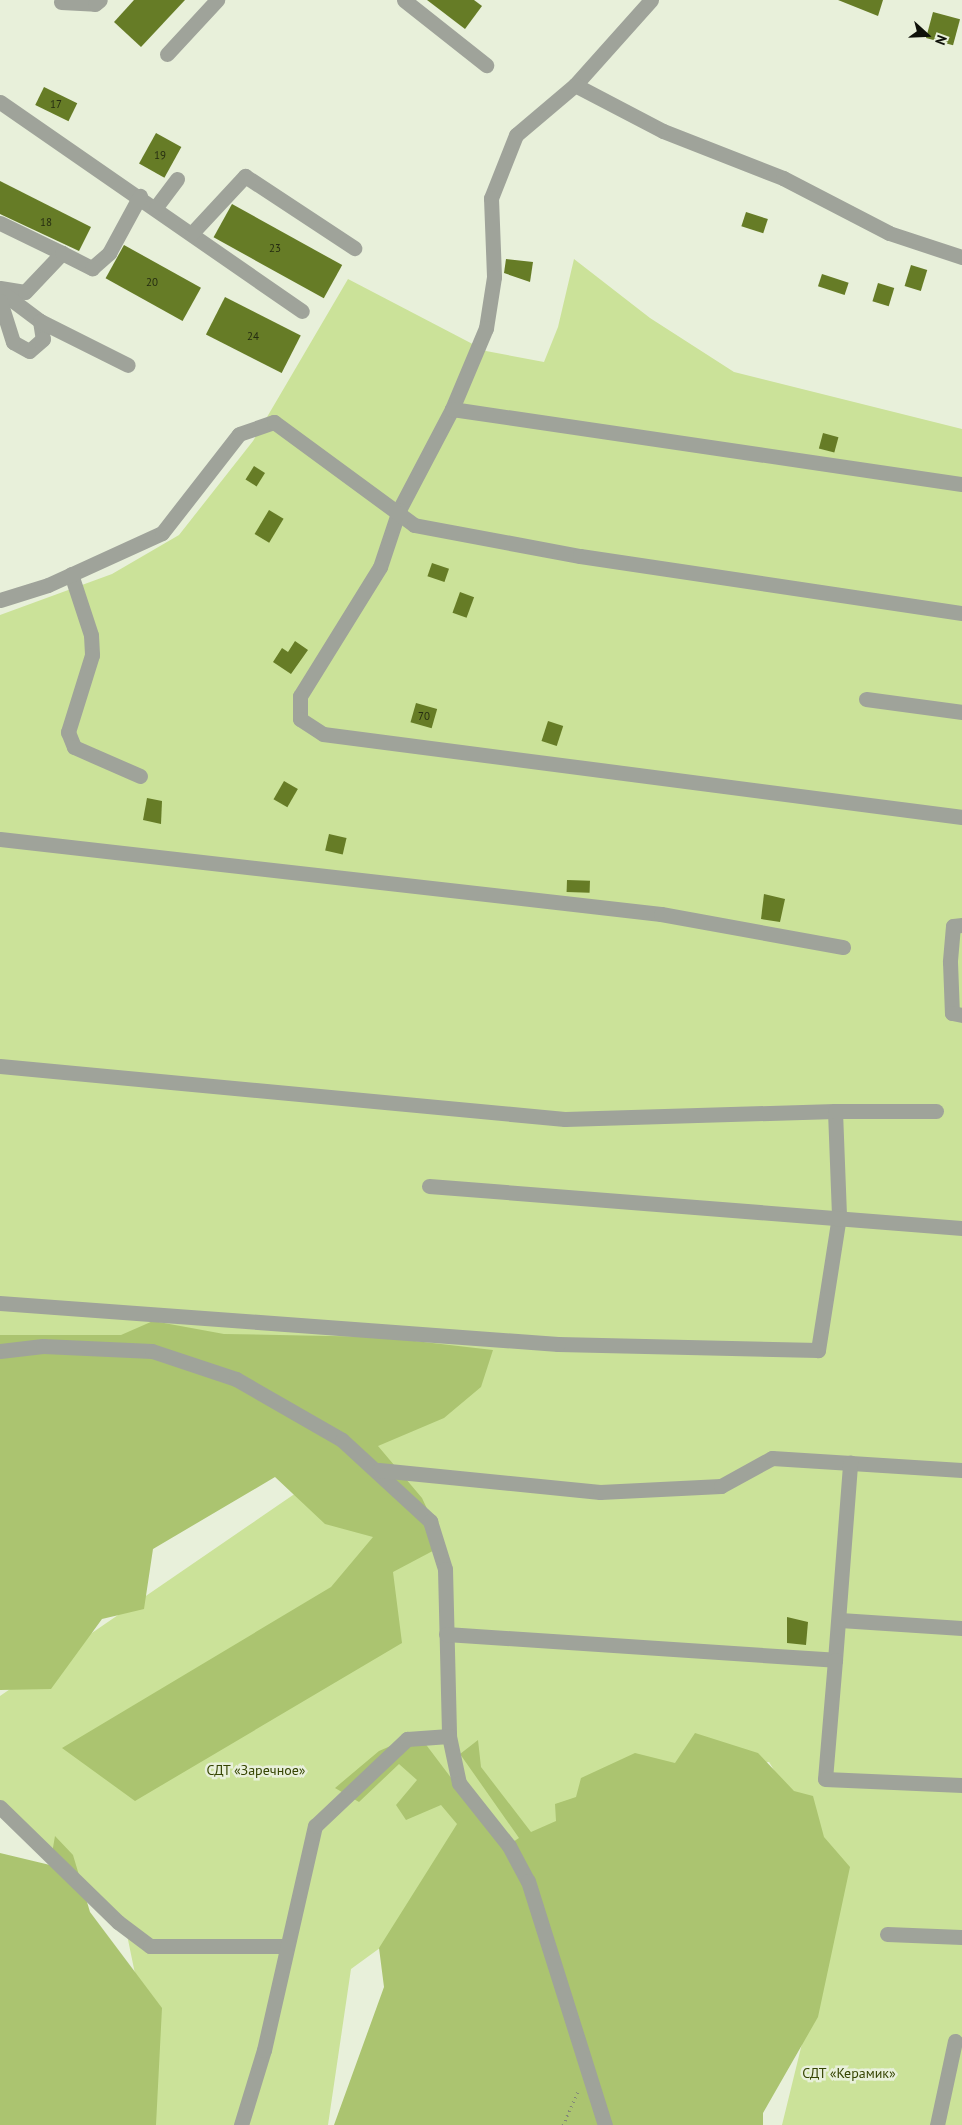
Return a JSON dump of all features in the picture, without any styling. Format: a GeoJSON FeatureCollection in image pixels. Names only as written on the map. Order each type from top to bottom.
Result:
{"type":"FeatureCollection","features":[{"type":"Feature","properties":{"kind":"street"},"geometry":{"type":"LineString","coordinates":[[61,2],[95,4],[100,0]]}},
{"type":"Feature","properties":{"kind":"street"},"geometry":{"type":"LineString","coordinates":[[166,54],[217,0]]}},
{"type":"Feature","properties":{"kind":"street"},"geometry":{"type":"LineString","coordinates":[[404,0],[486,64]]}},
{"type":"Feature","properties":{"kind":"street"},"geometry":{"type":"LineString","coordinates":[[650,0],[575,85],[516,135],[491,198],[494,277],[486,328],[452,410],[398,510],[380,567],[300,696],[300,719],[323,734],[962,817]]}},
{"type":"Feature","properties":{"kind":"street"},"geometry":{"type":"LineString","coordinates":[[575,85],[663,131],[783,178],[889,233],[962,257]]}},
{"type":"Feature","properties":{"kind":"street"},"geometry":{"type":"LineString","coordinates":[[2,110],[140,196],[302,311]]}},
{"type":"Feature","properties":{"kind":"street"},"geometry":{"type":"LineString","coordinates":[[192,233],[245,176],[354,248]]}},
{"type":"Feature","properties":{"kind":"street"},"geometry":{"type":"LineString","coordinates":[[156,207],[177,179]]}},
{"type":"Feature","properties":{"kind":"street"},"geometry":{"type":"LineString","coordinates":[[0,223],[92,268],[109,253],[140,196]]}},
{"type":"Feature","properties":{"kind":"street"},"geometry":{"type":"LineString","coordinates":[[0,289],[25,292],[62,253]]}},
{"type":"Feature","properties":{"kind":"street"},"geometry":{"type":"LineString","coordinates":[[0,289],[40,321],[128,365]]}},
{"type":"Feature","properties":{"kind":"street"},"geometry":{"type":"LineString","coordinates":[[0,301],[13,342],[29,350],[43,339],[40,321]]}},
{"type":"Feature","properties":{"kind":"street"},"geometry":{"type":"LineString","coordinates":[[452,410],[962,484]]}},
{"type":"Feature","properties":{"kind":"street"},"geometry":{"type":"LineString","coordinates":[[0,600],[71,574],[162,533],[239,434],[274,422],[398,510],[414,525],[580,556],[962,613]]}},
{"type":"Feature","properties":{"kind":"street"},"geometry":{"type":"LineString","coordinates":[[71,574],[91,635],[92,655],[68,732],[74,747],[140,776]]}},
{"type":"Feature","properties":{"kind":"street"},"geometry":{"type":"LineString","coordinates":[[866,699],[962,712]]}},
{"type":"Feature","properties":{"kind":"street"},"geometry":{"type":"LineString","coordinates":[[0,839],[642,911],[843,947]]}},
{"type":"Feature","properties":{"kind":"street"},"geometry":{"type":"LineString","coordinates":[[962,925],[952,926],[950,962],[952,1013],[962,1015]]}},
{"type":"Feature","properties":{"kind":"street"},"geometry":{"type":"LineString","coordinates":[[0,1066],[565,1119],[936,1111]]}},
{"type":"Feature","properties":{"kind":"street"},"geometry":{"type":"LineString","coordinates":[[0,1304],[558,1344],[818,1350],[839,1216],[835,1112]]}},
{"type":"Feature","properties":{"kind":"street"},"geometry":{"type":"LineString","coordinates":[[429,1186],[839,1216],[962,1228]]}},
{"type":"Feature","properties":{"kind":"street"},"geometry":{"type":"LineString","coordinates":[[0,1351],[43,1346],[152,1351],[245,1383],[320,1426],[379,1470],[430,1521],[440,1542],[446,1634],[449,1736],[458,1783],[509,1846],[528,1881],[589,2066],[605,2125]]}},
{"type":"Feature","properties":{"kind":"street"},"geometry":{"type":"LineString","coordinates":[[379,1470],[618,1492],[721,1486],[772,1458],[962,1470]]}},
{"type":"Feature","properties":{"kind":"street"},"geometry":{"type":"LineString","coordinates":[[850,1463],[840,1620],[825,1779],[962,1785]]}},
{"type":"Feature","properties":{"kind":"street"},"geometry":{"type":"LineString","coordinates":[[840,1620],[962,1628]]}},
{"type":"Feature","properties":{"kind":"street"},"geometry":{"type":"LineString","coordinates":[[446,1634],[835,1660]]}},
{"type":"Feature","properties":{"kind":"street"},"geometry":{"type":"LineString","coordinates":[[241,2125],[264,2050],[314,1826],[408,1739],[449,1736]]}},
{"type":"Feature","properties":{"kind":"street"},"geometry":{"type":"LineString","coordinates":[[0,1807],[118,1922],[150,1946],[287,1946]]}},
{"type":"Feature","properties":{"kind":"street"},"geometry":{"type":"LineString","coordinates":[[887,1934],[962,1937]]}},
{"type":"Feature","properties":{"kind":"street"},"geometry":{"type":"LineString","coordinates":[[937,2125],[955,2041]]}},
{"type":"Feature","properties":{"kind":"path"},"geometry":{"type":"LineString","coordinates":[[562,2125],[589,2066]]}},
{"type":"Feature","properties":{"kind":"green space"},"geometry":{"type":"Polygon","coordinates":[[[574,259],[650,318],[734,372],[962,429],[962,2125],[782,2125],[808,2019],[831,1863],[769,1762],[594,1781],[576,1815],[523,1844],[351,1969],[328,2125],[137,2125],[153,2061],[126,1930],[0,1805],[0,1696],[363,1447],[0,1342],[0,615],[112,574],[179,535],[253,441],[348,279],[486,351],[544,362],[558,327],[574,259]]]}},
{"type":"Feature","properties":{"kind":"green space"},"geometry":{"type":"Polygon","coordinates":[[[153,1321],[224,1334],[380,1337],[493,1350],[481,1387],[444,1418],[378,1446],[422,1498],[444,1545],[393,1572],[402,1643],[135,1801],[62,1748],[331,1587],[373,1537],[325,1524],[275,1477],[153,1549],[144,1609],[102,1619],[51,1689],[0,1690],[0,1335],[121,1335],[153,1321]]]}},
{"type":"Feature","properties":{"kind":"green space"},"geometry":{"type":"Polygon","coordinates":[[[695,1733],[758,1753],[794,1791],[813,1796],[824,1837],[850,1867],[818,2017],[763,2113],[763,2125],[334,2125],[384,1987],[379,1948],[457,1824],[441,1805],[406,1820],[396,1805],[417,1780],[399,1764],[359,1802],[335,1788],[379,1751],[418,1734],[504,1848],[519,1838],[460,1754],[478,1740],[481,1767],[531,1832],[556,1821],[555,1804],[576,1797],[581,1778],[635,1753],[675,1763],[695,1733]]]}},
{"type":"Feature","properties":{"kind":"green space"},"geometry":{"type":"Polygon","coordinates":[[[55,1836],[73,1855],[90,1912],[162,2008],[156,2125],[0,2125],[0,1853],[50,1865],[55,1836]]]}},
{"type":"Feature","properties":{"kind":"building"},"geometry":{"type":"Polygon","coordinates":[[[134,0],[185,0],[141,47],[114,22],[134,0]]]}},
{"type":"Feature","properties":{"kind":"building"},"geometry":{"type":"Polygon","coordinates":[[[427,0],[474,0],[482,6],[465,29],[427,0]]]}},
{"type":"Feature","properties":{"kind":"building"},"geometry":{"type":"Polygon","coordinates":[[[838,0],[883,0],[878,16],[838,0]]]}},
{"type":"Feature","properties":{"kind":"building"},"geometry":{"type":"Polygon","coordinates":[[[933,12],[960,19],[953,45],[926,38],[933,12]]]}},
{"type":"Feature","properties":{"kind":"building"},"geometry":{"type":"Polygon","coordinates":[[[44,87],[77,103],[68,121],[35,105],[44,87]]]}},
{"type":"Feature","properties":{"kind":"building"},"geometry":{"type":"Polygon","coordinates":[[[156,133],[181,147],[164,178],[139,164],[156,133]]]}},
{"type":"Feature","properties":{"kind":"building"},"geometry":{"type":"Polygon","coordinates":[[[0,181],[91,227],[79,251],[0,214],[0,181]]]}},
{"type":"Feature","properties":{"kind":"building"},"geometry":{"type":"Polygon","coordinates":[[[232,204],[342,265],[324,298],[214,237],[232,204]]]}},
{"type":"Feature","properties":{"kind":"building"},"geometry":{"type":"Polygon","coordinates":[[[746,212],[768,219],[763,233],[741,226],[746,212]]]}},
{"type":"Feature","properties":{"kind":"building"},"geometry":{"type":"Polygon","coordinates":[[[124,245],[201,288],[183,321],[106,278],[124,245]]]}},
{"type":"Feature","properties":{"kind":"building"},"geometry":{"type":"Polygon","coordinates":[[[506,259],[533,262],[530,282],[504,273],[506,259]]]}},
{"type":"Feature","properties":{"kind":"building"},"geometry":{"type":"Polygon","coordinates":[[[911,265],[927,270],[921,291],[905,286],[911,265]]]}},
{"type":"Feature","properties":{"kind":"building"},"geometry":{"type":"Polygon","coordinates":[[[822,274],[849,283],[845,295],[818,286],[822,274]]]}},
{"type":"Feature","properties":{"kind":"building"},"geometry":{"type":"Polygon","coordinates":[[[878,283],[894,288],[889,306],[872,301],[878,283]]]}},
{"type":"Feature","properties":{"kind":"building"},"geometry":{"type":"Polygon","coordinates":[[[225,297],[301,336],[282,373],[206,334],[225,297]]]}},
{"type":"Feature","properties":{"kind":"building"},"geometry":{"type":"Polygon","coordinates":[[[823,433],[838,437],[834,453],[819,448],[823,433]]]}},
{"type":"Feature","properties":{"kind":"building"},"geometry":{"type":"Polygon","coordinates":[[[254,466],[265,473],[257,486],[246,480],[254,466]]]}},
{"type":"Feature","properties":{"kind":"building"},"geometry":{"type":"Polygon","coordinates":[[[269,510],[284,519],[269,543],[255,534],[269,510]]]}},
{"type":"Feature","properties":{"kind":"building"},"geometry":{"type":"Polygon","coordinates":[[[432,563],[449,569],[444,582],[427,576],[432,563]]]}},
{"type":"Feature","properties":{"kind":"building"},"geometry":{"type":"Polygon","coordinates":[[[460,592],[474,597],[467,618],[452,613],[460,592]]]}},
{"type":"Feature","properties":{"kind":"building"},"geometry":{"type":"Polygon","coordinates":[[[295,641],[308,650],[291,674],[273,662],[282,648],[288,652],[295,641]]]}},
{"type":"Feature","properties":{"kind":"building"},"geometry":{"type":"Polygon","coordinates":[[[416,703],[437,709],[432,728],[410,722],[416,703]]]}},
{"type":"Feature","properties":{"kind":"building"},"geometry":{"type":"Polygon","coordinates":[[[548,721],[563,726],[557,746],[542,741],[548,721]]]}},
{"type":"Feature","properties":{"kind":"building"},"geometry":{"type":"Polygon","coordinates":[[[284,781],[298,789],[287,807],[274,799],[284,781]]]}},
{"type":"Feature","properties":{"kind":"building"},"geometry":{"type":"Polygon","coordinates":[[[147,798],[162,801],[161,824],[143,820],[147,798]]]}},
{"type":"Feature","properties":{"kind":"building"},"geometry":{"type":"Polygon","coordinates":[[[329,834],[347,838],[343,855],[325,851],[329,834]]]}},
{"type":"Feature","properties":{"kind":"building"},"geometry":{"type":"Polygon","coordinates":[[[567,880],[590,881],[590,893],[567,892],[567,880]]]}},
{"type":"Feature","properties":{"kind":"building"},"geometry":{"type":"Polygon","coordinates":[[[764,894],[785,899],[780,922],[761,919],[764,894]]]}},
{"type":"Feature","properties":{"kind":"building"},"geometry":{"type":"Polygon","coordinates":[[[787,1617],[808,1622],[806,1645],[787,1643],[787,1617]]]}},
{"type":"Feature","properties":{"kind":"park label","name":"СДТ «Заречное»"},"geometry":{"type":"Point","coordinates":[256,1770]}},
{"type":"Feature","properties":{"kind":"park label","name":"СДТ «Керамик»"},"geometry":{"type":"Point","coordinates":[849,2073]}}]}
